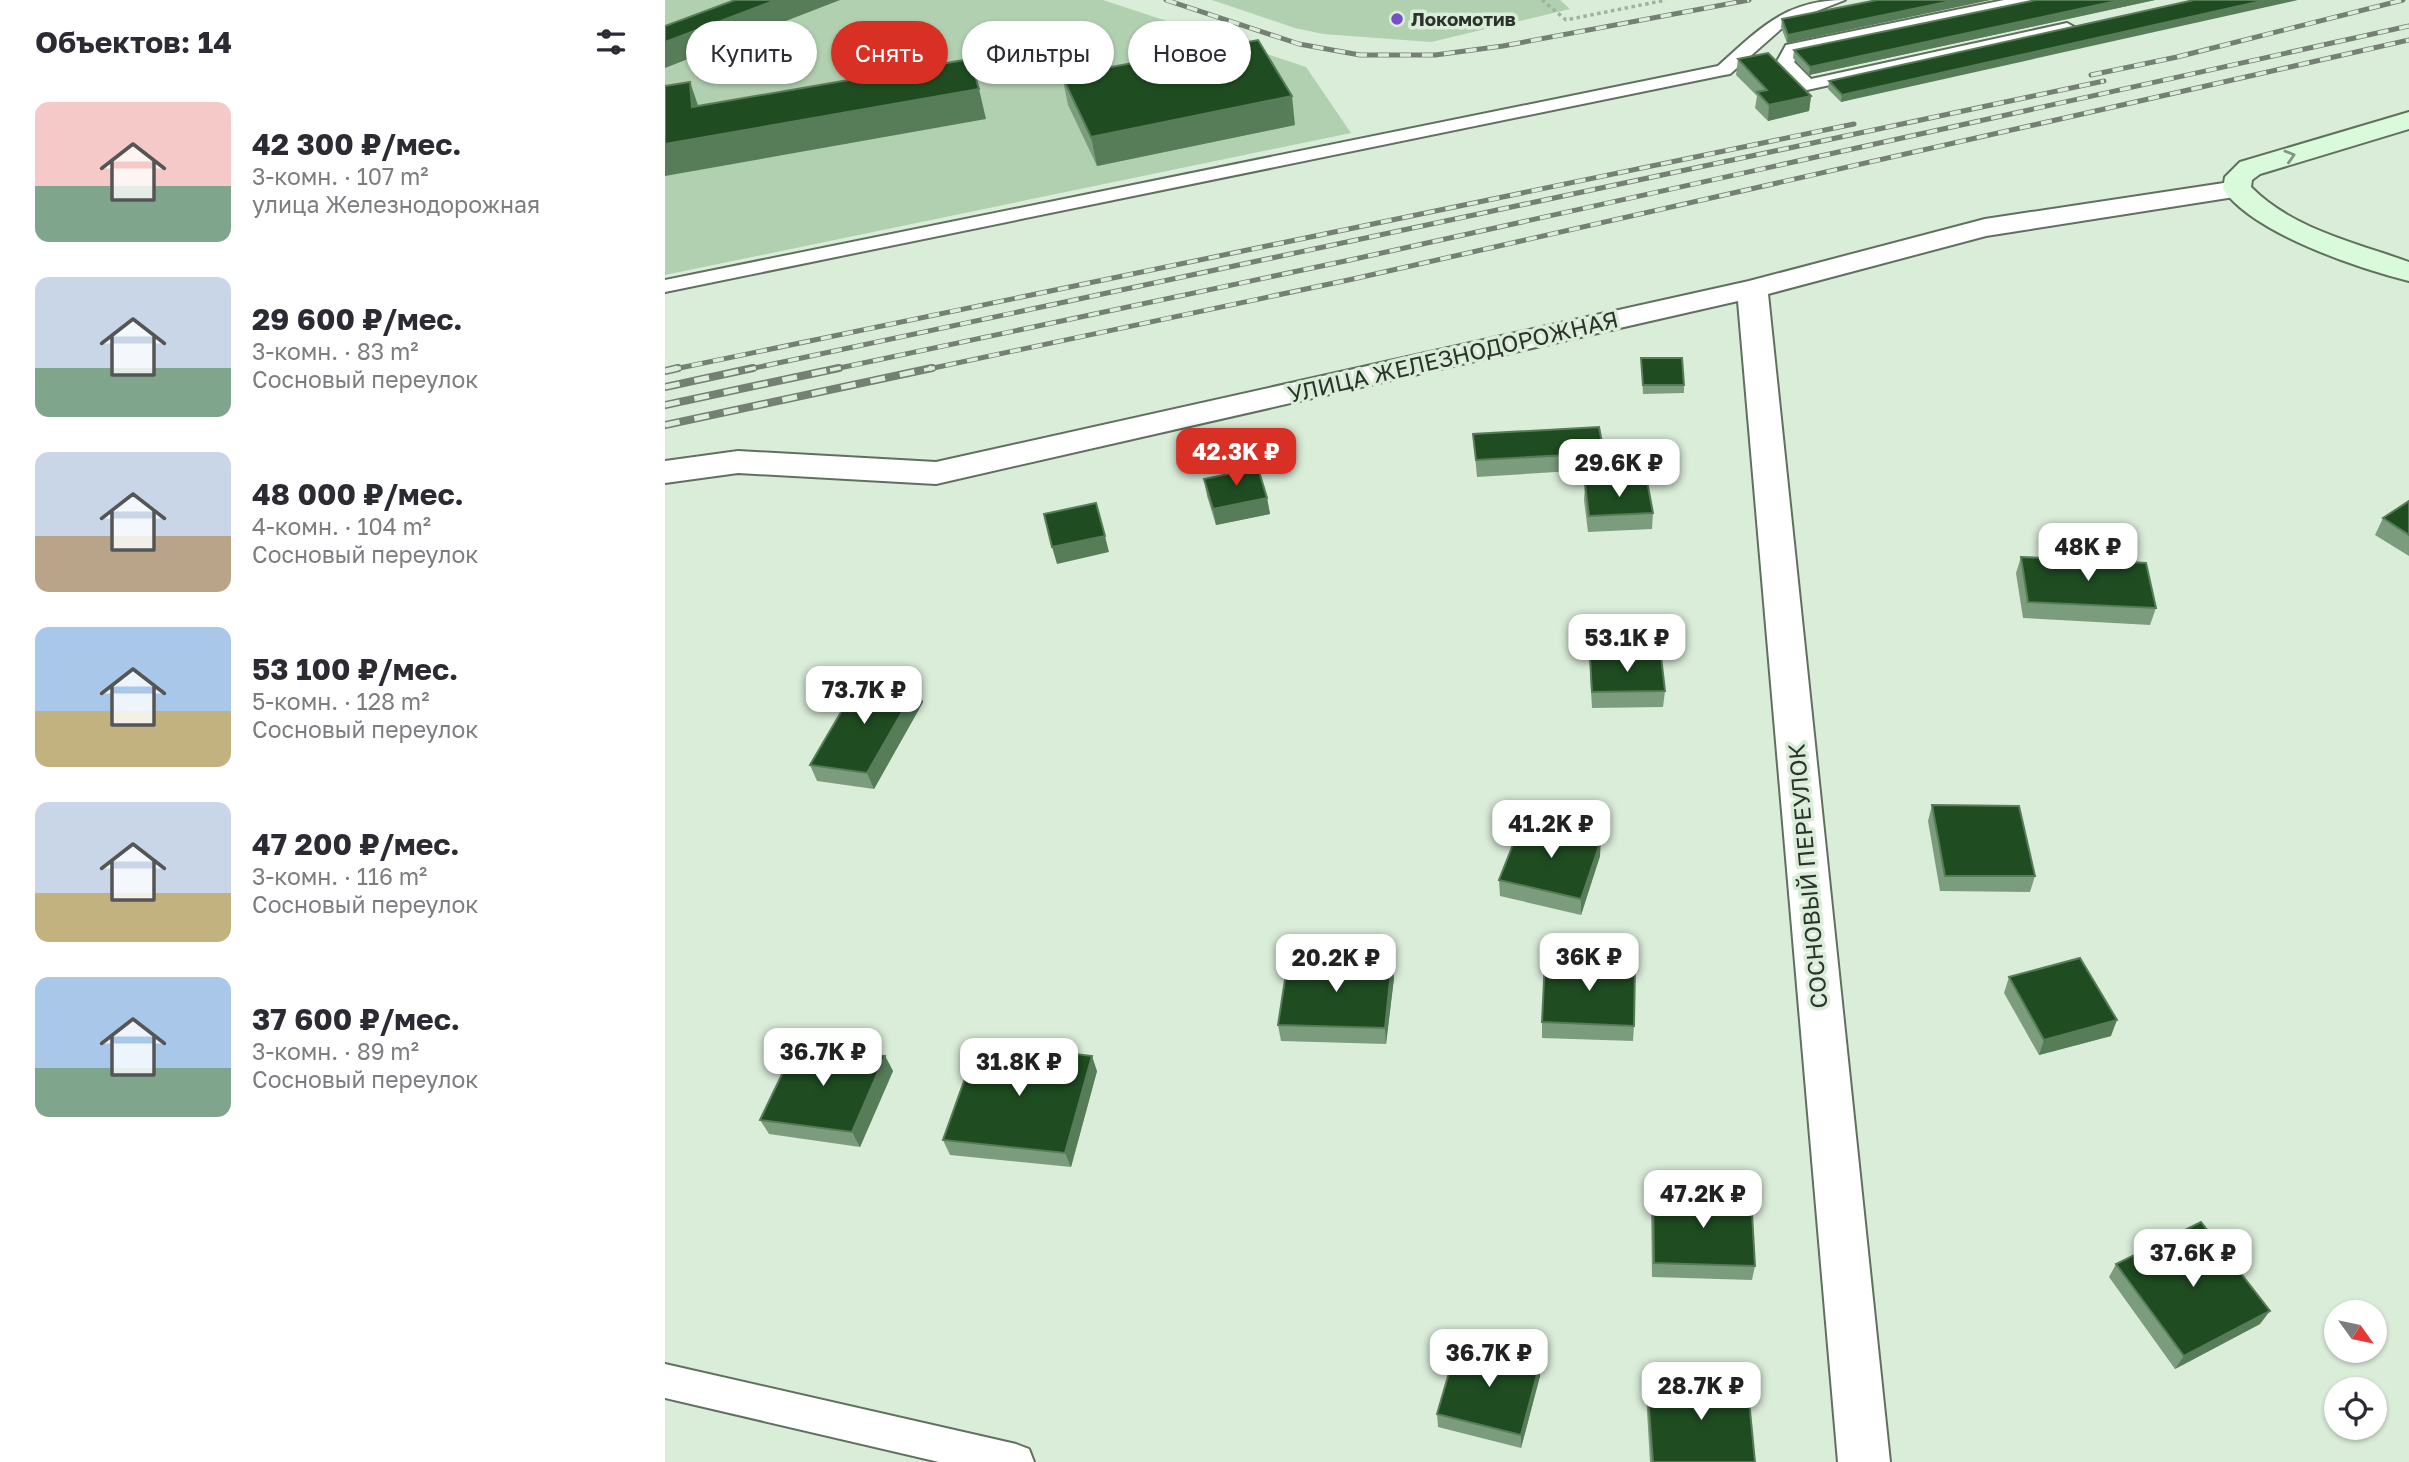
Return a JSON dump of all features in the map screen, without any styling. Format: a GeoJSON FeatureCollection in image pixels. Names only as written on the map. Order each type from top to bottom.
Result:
{"type":"FeatureCollection","features":[{"type":"Feature","properties":{"kind":"street"},"geometry":{"type":"LineString","coordinates":[[2409,120],[2250,168],[2239,177],[2237,189],[2248,204],[2272,217],[2409,272]]}},
{"type":"Feature","properties":{"kind":"street","name":"УЛИЦА ЖЕЛЕЗНОДОРОЖНАЯ"},"geometry":{"type":"LineString","coordinates":[[665,472],[738,463],[936,473],[1752,289],[1985,228],[2237,189]]}},
{"type":"Feature","properties":{"kind":"street","name":"СОСНОВЫЙ ПЕРЕУЛОК"},"geometry":{"type":"LineString","coordinates":[[1752,289],[1864,1462]]}},
{"type":"Feature","properties":{"kind":"lane"},"geometry":{"type":"LineString","coordinates":[[665,286],[1724,70],[1772,26],[1808,5],[1837,0]]}},
{"type":"Feature","properties":{"kind":"lane"},"geometry":{"type":"LineString","coordinates":[[2028,0],[1792,50],[1785,63],[1807,85],[2091,23]]}},
{"type":"Feature","properties":{"kind":"lane"},"geometry":{"type":"LineString","coordinates":[[665,1381],[1016,1462]]}},
{"type":"Feature","properties":{"kind":"path"},"geometry":{"type":"LineString","coordinates":[[1542,0],[1566,19],[1666,0]]}},
{"type":"Feature","properties":{"kind":"green space"},"geometry":{"type":"Polygon","coordinates":[[[665,0],[1103,0],[1167,21],[1128,21],[1128,84],[1251,84],[1251,49],[1306,67],[1351,133],[665,275],[665,0]]]}},
{"type":"Feature","properties":{"kind":"green space","name":"Локомотив"},"geometry":{"type":"Polygon","coordinates":[[[1212,0],[1560,0],[1570,9],[1431,42],[1323,34],[1295,28],[1212,0]]]}},
{"type":"Feature","properties":{"kind":"building"},"geometry":{"type":"Polygon","coordinates":[[[735,0],[776,0],[720,21],[686,21],[686,34],[665,42],[665,26],[735,0]]]}},
{"type":"Feature","properties":{"kind":"building"},"geometry":{"type":"Polygon","coordinates":[[[1877,0],[1956,0],[1788,35],[1782,19],[1877,0]]]}},
{"type":"Feature","properties":{"kind":"building"},"geometry":{"type":"Polygon","coordinates":[[[2036,0],[2121,0],[1810,67],[1794,50],[2036,0]]]}},
{"type":"Feature","properties":{"kind":"building"},"geometry":{"type":"Polygon","coordinates":[[[2194,0],[2266,0],[1842,95],[1829,81],[2194,0]]]}},
{"type":"Feature","properties":{"kind":"building"},"geometry":{"type":"Polygon","coordinates":[[[1258,40],[1292,96],[1091,137],[1066,84],[1114,84],[1114,66],[1128,64],[1128,84],[1251,84],[1251,41],[1258,40]]]}},
{"type":"Feature","properties":{"kind":"building"},"geometry":{"type":"Polygon","coordinates":[[[1768,53],[1811,96],[1769,105],[1757,92],[1767,90],[1738,59],[1768,53]]]}},
{"type":"Feature","properties":{"kind":"building"},"geometry":{"type":"Polygon","coordinates":[[[962,60],[962,84],[978,84],[979,89],[665,144],[665,86],[690,84],[692,107],[831,83],[948,84],[948,63],[962,60]]]}},
{"type":"Feature","properties":{"kind":"building"},"geometry":{"type":"Polygon","coordinates":[[[1641,358],[1682,358],[1684,385],[1643,385],[1641,358]]]}},
{"type":"Feature","properties":{"kind":"building"},"geometry":{"type":"Polygon","coordinates":[[[1599,427],[1604,453],[1476,460],[1473,434],[1599,427]]]}},
{"type":"Feature","properties":{"kind":"building"},"geometry":{"type":"Polygon","coordinates":[[[1258,468],[1267,498],[1213,509],[1204,479],[1258,468]]]}},
{"type":"Feature","properties":{"kind":"building"},"geometry":{"type":"Polygon","coordinates":[[[1647,481],[1653,513],[1589,516],[1585,484],[1647,481]]]}},
{"type":"Feature","properties":{"kind":"building"},"geometry":{"type":"Polygon","coordinates":[[[2409,501],[2409,535],[2383,518],[2409,501]]]}},
{"type":"Feature","properties":{"kind":"building"},"geometry":{"type":"Polygon","coordinates":[[[1096,503],[1105,536],[1052,547],[1044,514],[1096,503]]]}},
{"type":"Feature","properties":{"kind":"building"},"geometry":{"type":"Polygon","coordinates":[[[2021,557],[2146,563],[2156,608],[2028,602],[2021,557]]]}},
{"type":"Feature","properties":{"kind":"building"},"geometry":{"type":"Polygon","coordinates":[[[1661,656],[1665,691],[1592,692],[1590,657],[1661,656]]]}},
{"type":"Feature","properties":{"kind":"building"},"geometry":{"type":"Polygon","coordinates":[[[861,678],[917,686],[867,773],[810,765],[861,678]]]}},
{"type":"Feature","properties":{"kind":"building"},"geometry":{"type":"Polygon","coordinates":[[[1932,805],[2019,806],[2035,876],[1945,876],[1932,805]]]}},
{"type":"Feature","properties":{"kind":"building"},"geometry":{"type":"Polygon","coordinates":[[[1522,822],[1601,840],[1581,899],[1499,880],[1522,822]]]}},
{"type":"Feature","properties":{"kind":"building"},"geometry":{"type":"Polygon","coordinates":[[[2080,958],[2117,1020],[2044,1040],[2009,977],[2080,958]]]}},
{"type":"Feature","properties":{"kind":"building"},"geometry":{"type":"Polygon","coordinates":[[[1288,960],[1392,962],[1385,1028],[1278,1025],[1288,960]]]}},
{"type":"Feature","properties":{"kind":"building"},"geometry":{"type":"Polygon","coordinates":[[[1545,960],[1635,964],[1634,1026],[1542,1022],[1545,960]]]}},
{"type":"Feature","properties":{"kind":"building"},"geometry":{"type":"Polygon","coordinates":[[[978,1042],[1092,1056],[1065,1153],[943,1140],[978,1042]]]}},
{"type":"Feature","properties":{"kind":"building"},"geometry":{"type":"Polygon","coordinates":[[[796,1045],[885,1056],[852,1132],[760,1120],[796,1045]]]}},
{"type":"Feature","properties":{"kind":"building"},"geometry":{"type":"Polygon","coordinates":[[[1653,1194],[1751,1196],[1755,1266],[1654,1263],[1653,1194]]]}},
{"type":"Feature","properties":{"kind":"building"},"geometry":{"type":"Polygon","coordinates":[[[2201,1222],[2270,1311],[2184,1356],[2116,1264],[2201,1222]]]}},
{"type":"Feature","properties":{"kind":"building"},"geometry":{"type":"Polygon","coordinates":[[[1458,1342],[1540,1363],[1521,1435],[1437,1414],[1458,1342]]]}},
{"type":"Feature","properties":{"kind":"building"},"geometry":{"type":"Polygon","coordinates":[[[1747,1380],[1755,1462],[1653,1462],[1647,1382],[1747,1380]]]}},
{"type":"Feature","properties":{"kind":"railway"},"geometry":{"type":"LineString","coordinates":[[1166,0],[1299,44],[1360,55],[1435,55],[1503,46],[1749,0]]}},
{"type":"Feature","properties":{"kind":"railway"},"geometry":{"type":"LineString","coordinates":[[2091,75],[2177,57],[2403,0]]}},
{"type":"Feature","properties":{"kind":"railway"},"geometry":{"type":"LineString","coordinates":[[830,370],[1350,260],[2409,26]]}},
{"type":"Feature","properties":{"kind":"railway"},"geometry":{"type":"LineString","coordinates":[[924,370],[1353,279],[2409,40]]}},
{"type":"Feature","properties":{"kind":"railway"},"geometry":{"type":"LineString","coordinates":[[745,370],[2104,81]]}},
{"type":"Feature","properties":{"kind":"railway"},"geometry":{"type":"LineString","coordinates":[[670,370],[1854,124]]}},
{"type":"Feature","properties":{"kind":"railway"},"geometry":{"type":"LineString","coordinates":[[665,371],[678,368]]}},
{"type":"Feature","properties":{"kind":"railway"},"geometry":{"type":"LineString","coordinates":[[665,387],[753,368]]}},
{"type":"Feature","properties":{"kind":"railway"},"geometry":{"type":"LineString","coordinates":[[665,405],[839,368]]}},
{"type":"Feature","properties":{"kind":"railway"},"geometry":{"type":"LineString","coordinates":[[665,425],[932,368]]}},
{"type":"Feature","properties":{"kind":"place","name":"Локомотив"},"geometry":{"type":"Point","coordinates":[1397,19]}}]}
